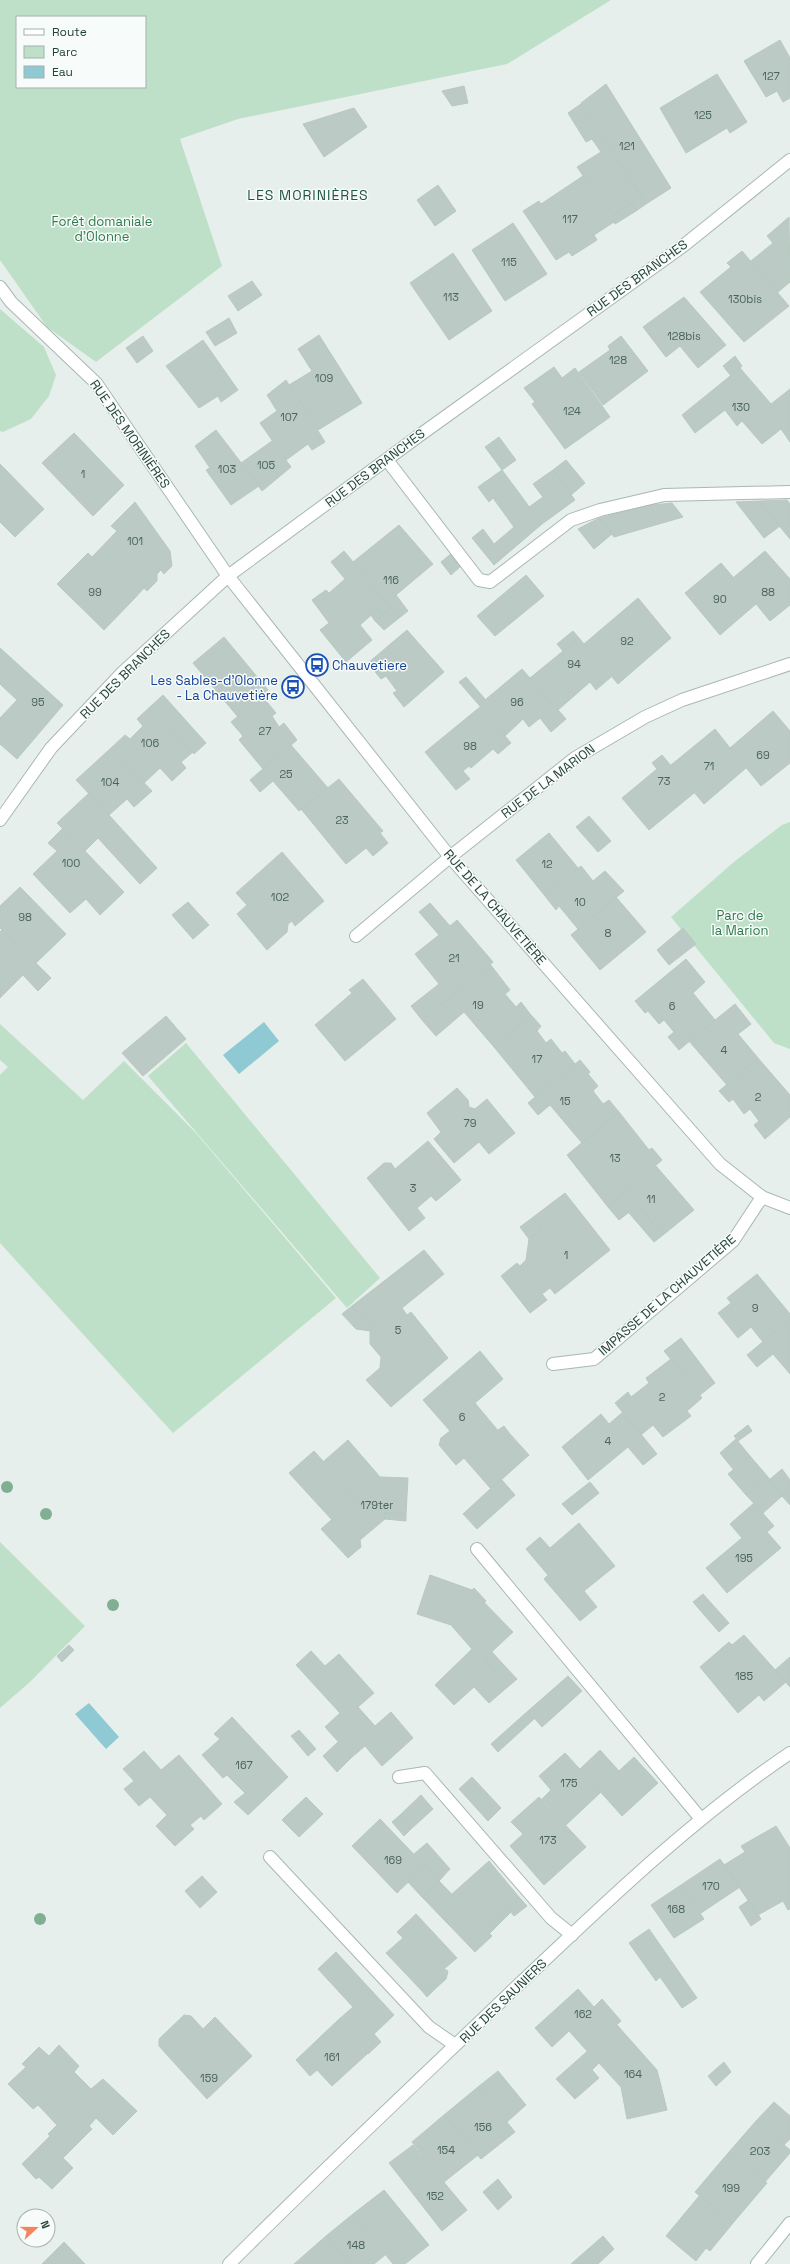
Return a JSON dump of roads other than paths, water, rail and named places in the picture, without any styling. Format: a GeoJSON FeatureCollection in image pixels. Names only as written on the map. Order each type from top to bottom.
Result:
{"type":"FeatureCollection","features":[{"type":"Feature","properties":{"kind":"street","name":"RUE DES BRANCHES"},"geometry":{"type":"LineString","coordinates":[[0,820],[51,748],[104,691],[228,576],[683,246],[790,160]]}},
{"type":"Feature","properties":{"kind":"street","name":"RUE DES MORINIÈRES"},"geometry":{"type":"LineString","coordinates":[[0,287],[11,302],[96,384],[228,576]]}},
{"type":"Feature","properties":{"kind":"street"},"geometry":{"type":"LineString","coordinates":[[387,460],[479,580],[490,582],[571,520],[600,510],[664,495],[790,492]]}},
{"type":"Feature","properties":{"kind":"street","name":"RUE DE LA CHAUVETIÈRE"},"geometry":{"type":"LineString","coordinates":[[228,576],[450,857],[720,1164],[762,1197],[790,1208]]}},
{"type":"Feature","properties":{"kind":"street","name":"RUE DE LA MARION"},"geometry":{"type":"LineString","coordinates":[[356,936],[450,857],[575,758],[645,717],[682,700],[790,664]]}},
{"type":"Feature","properties":{"kind":"street","name":"IMPASSE DE LA CHAUVETIÈRE"},"geometry":{"type":"LineString","coordinates":[[553,1364],[594,1359],[733,1241],[762,1197]]}},
{"type":"Feature","properties":{"kind":"street"},"geometry":{"type":"LineString","coordinates":[[477,1549],[701,1819]]}},
{"type":"Feature","properties":{"kind":"street","name":"RUE DES SAUNIERS"},"geometry":{"type":"LineString","coordinates":[[229,2264],[572,1935],[701,1819],[753,1778],[790,1753]]}},
{"type":"Feature","properties":{"kind":"street"},"geometry":{"type":"LineString","coordinates":[[399,1777],[425,1773],[551,1918],[572,1935]]}},
{"type":"Feature","properties":{"kind":"street"},"geometry":{"type":"LineString","coordinates":[[270,1858],[429,2027],[456,2045]]}},
{"type":"Feature","properties":{"kind":"street"},"geometry":{"type":"LineString","coordinates":[[757,2264],[790,2223]]}},
{"type":"Feature","properties":{"kind":"water"},"geometry":{"type":"Polygon","coordinates":[[[264,1022],[279,1041],[239,1074],[223,1055],[264,1022]]]}},
{"type":"Feature","properties":{"kind":"water"},"geometry":{"type":"Polygon","coordinates":[[[89,1703],[119,1737],[106,1749],[75,1714],[89,1703]]]}},
{"type":"Feature","properties":{"kind":"place","name":"Chauvetiere"},"geometry":{"type":"Point","coordinates":[317,665]}},
{"type":"Feature","properties":{"kind":"place","name":"Les Sables-d'Olonne - La Chauvetière"},"geometry":{"type":"Point","coordinates":[293,687]}},
{"type":"Feature","properties":{"kind":"district","name":"LES MORINIÈRES"},"geometry":{"type":"Point","coordinates":[308,195]}},
{"type":"Feature","properties":{"kind":"park label","name":"Forêt domaniale d'Olonne"},"geometry":{"type":"Point","coordinates":[102,228]}},
{"type":"Feature","properties":{"kind":"park label","name":"Parc de la Marion"},"geometry":{"type":"Point","coordinates":[740,922]}}]}
